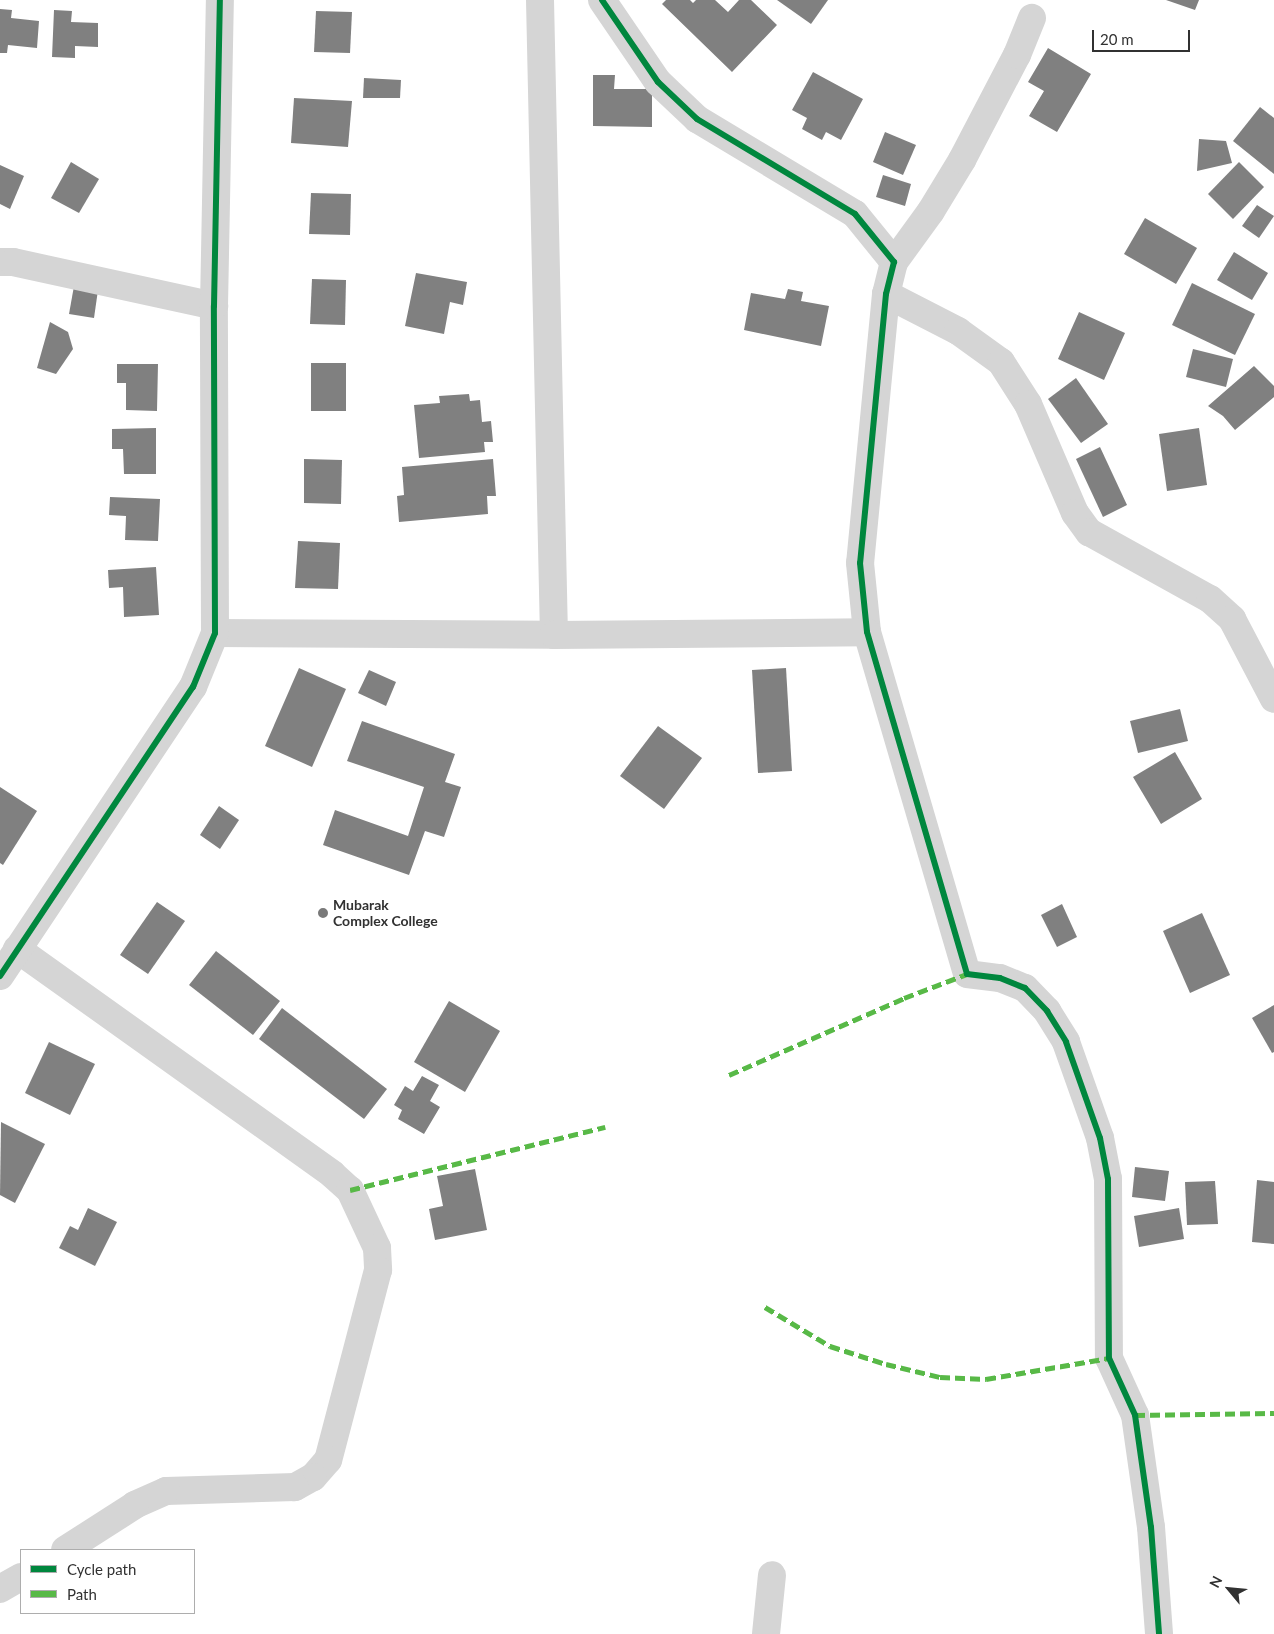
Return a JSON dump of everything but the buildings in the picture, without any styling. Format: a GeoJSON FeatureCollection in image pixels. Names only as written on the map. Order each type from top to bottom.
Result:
{"type":"FeatureCollection","features":[{"type":"Feature","properties":{"kind":"street"},"geometry":{"type":"LineString","coordinates":[[0,976],[193,687],[215,633],[214,306],[220,0]]}},
{"type":"Feature","properties":{"kind":"street"},"geometry":{"type":"LineString","coordinates":[[540,0],[554,635]]}},
{"type":"Feature","properties":{"kind":"street"},"geometry":{"type":"LineString","coordinates":[[602,0],[658,82],[697,119],[855,214],[874,234],[894,262]]}},
{"type":"Feature","properties":{"kind":"street"},"geometry":{"type":"LineString","coordinates":[[1032,18],[1017,55],[962,160],[931,211],[894,262],[886,294],[860,564],[866,632],[967,974],[1000,978],[1025,988],[1047,1011],[1066,1042],[1100,1138],[1108,1179],[1109,1358],[1135,1416],[1151,1527],[1159,1634]]}},
{"type":"Feature","properties":{"kind":"street"},"geometry":{"type":"LineString","coordinates":[[0,262],[13,262],[214,306]]}},
{"type":"Feature","properties":{"kind":"street"},"geometry":{"type":"LineString","coordinates":[[886,294],[958,331],[1000,362],[1028,404],[1075,513],[1089,532],[1210,599],[1232,619],[1274,699]]}},
{"type":"Feature","properties":{"kind":"street"},"geometry":{"type":"LineString","coordinates":[[215,633],[554,635],[866,632]]}},
{"type":"Feature","properties":{"kind":"street"},"geometry":{"type":"LineString","coordinates":[[17,949],[332,1174],[350,1190],[377,1248],[378,1270],[328,1460],[313,1477],[295,1487],[166,1491],[134,1505],[67,1549]]}},
{"type":"Feature","properties":{"kind":"street"},"geometry":{"type":"LineString","coordinates":[[766,1634],[772,1575]]}},
{"type":"Feature","properties":{"kind":"street"},"geometry":{"type":"LineString","coordinates":[[0,1589],[20,1578]]}},
{"type":"Feature","properties":{"kind":"marked path"},"geometry":{"type":"LineString","coordinates":[[729,1075],[904,998],[967,974]]}},
{"type":"Feature","properties":{"kind":"marked path"},"geometry":{"type":"LineString","coordinates":[[350,1190],[605,1127]]}},
{"type":"Feature","properties":{"kind":"marked path"},"geometry":{"type":"LineString","coordinates":[[765,1307],[830,1346],[886,1364],[940,1377],[986,1379],[1109,1358]]}},
{"type":"Feature","properties":{"kind":"marked path"},"geometry":{"type":"LineString","coordinates":[[1135,1415],[1274,1413]]}},
{"type":"Feature","properties":{"kind":"cycle path"},"geometry":{"type":"LineString","coordinates":[[0,976],[193,687],[215,633],[214,306],[220,0]]}},
{"type":"Feature","properties":{"kind":"cycle path"},"geometry":{"type":"LineString","coordinates":[[602,0],[658,82],[697,119],[855,214],[894,262],[886,294],[860,563],[867,632],[967,974],[1000,978],[1025,988],[1047,1011],[1066,1042],[1100,1138],[1108,1179],[1109,1358],[1135,1415],[1151,1527],[1159,1634]]}},
{"type":"Feature","properties":{"kind":"place","name":"Mubarak Complex College"},"geometry":{"type":"Point","coordinates":[323,913]}}]}
